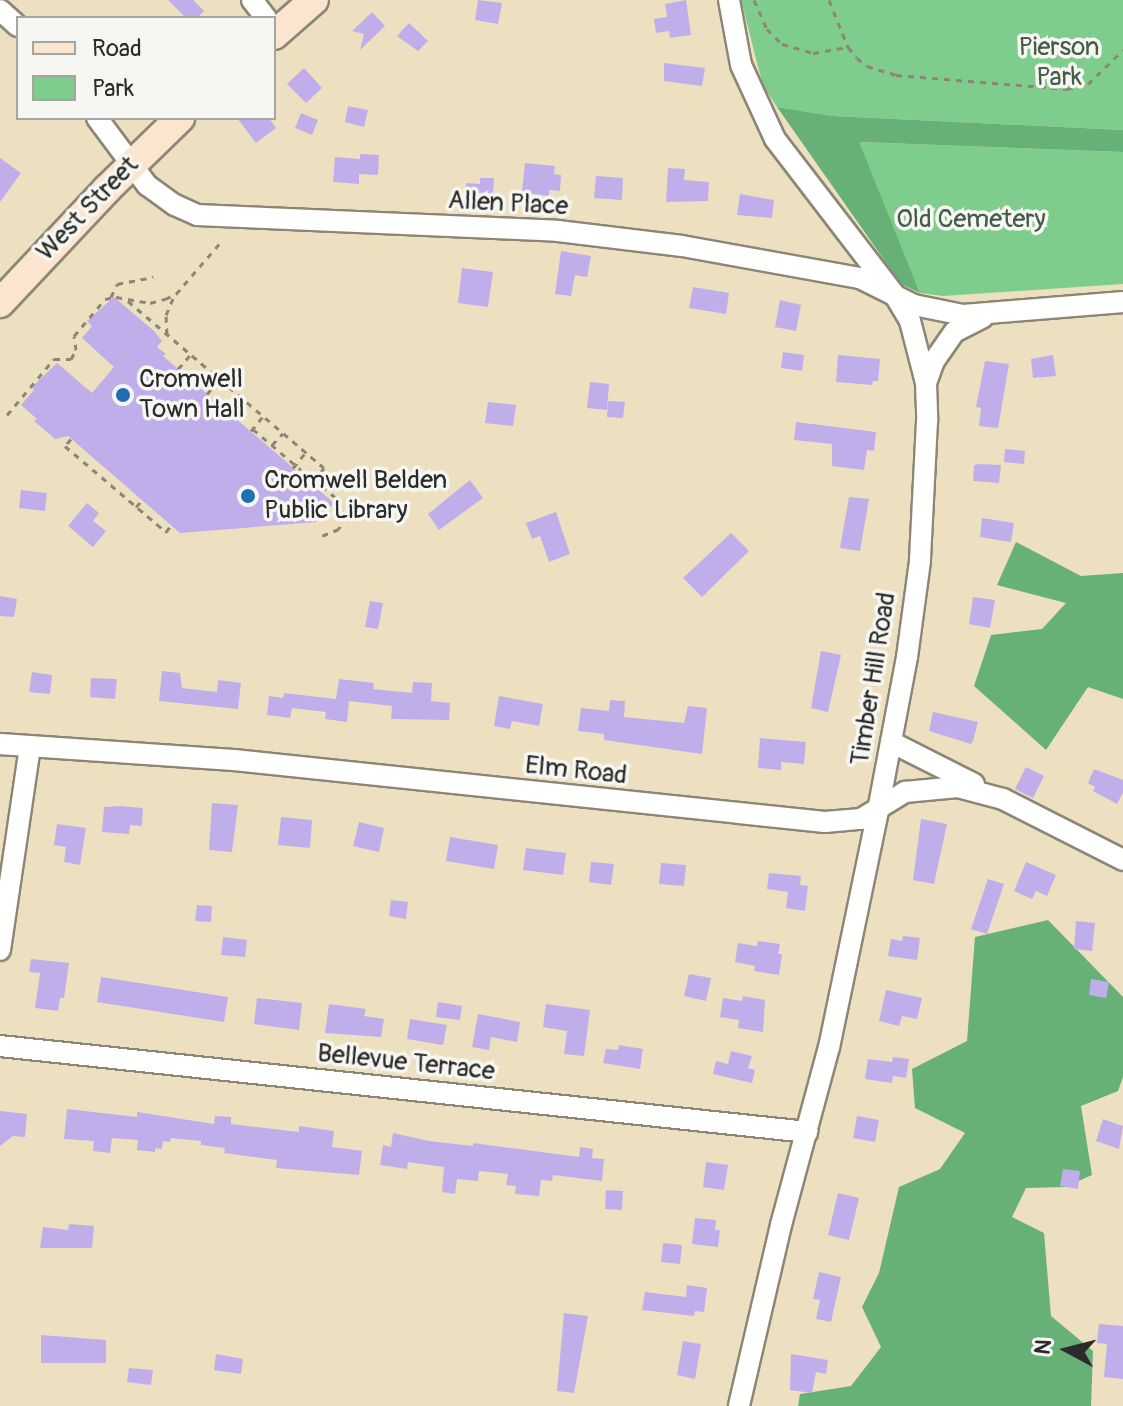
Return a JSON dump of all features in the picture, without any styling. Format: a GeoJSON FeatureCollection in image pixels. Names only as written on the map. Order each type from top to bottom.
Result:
{"type":"FeatureCollection","features":[{"type":"Feature","properties":{"kind":"main road"},"geometry":{"type":"LineString","coordinates":[[276,26],[314,0]]}},
{"type":"Feature","properties":{"kind":"main road","name":"West Street"},"geometry":{"type":"LineString","coordinates":[[0,303],[178,120]]}},
{"type":"Feature","properties":{"kind":"street","name":"Timber Hill Road"},"geometry":{"type":"LineString","coordinates":[[729,0],[741,65],[775,139],[894,294],[910,321],[926,383],[926,484],[920,561],[891,742],[849,961],[739,1406]]}},
{"type":"Feature","properties":{"kind":"street"},"geometry":{"type":"LineString","coordinates":[[0,10],[16,24]]}},
{"type":"Feature","properties":{"kind":"street","name":"Allen Place"},"geometry":{"type":"LineString","coordinates":[[99,120],[157,193],[197,215],[558,231],[614,237],[826,270],[860,278],[937,312],[1000,313]]}},
{"type":"Feature","properties":{"kind":"street"},"geometry":{"type":"LineString","coordinates":[[926,383],[934,361],[954,332],[971,321],[1000,313],[1123,302]]}},
{"type":"Feature","properties":{"kind":"street"},"geometry":{"type":"LineString","coordinates":[[891,742],[1003,799]]}},
{"type":"Feature","properties":{"kind":"street","name":"Elm Road"},"geometry":{"type":"LineString","coordinates":[[0,744],[247,761],[776,819],[844,822],[878,811],[905,792],[938,786],[973,789],[1003,799],[1123,860]]}},
{"type":"Feature","properties":{"kind":"street"},"geometry":{"type":"LineString","coordinates":[[0,950],[30,746]]}},
{"type":"Feature","properties":{"kind":"street","name":"Bellevue Terrace"},"geometry":{"type":"LineString","coordinates":[[0,1046],[807,1132]]}},
{"type":"Feature","properties":{"kind":"path"},"geometry":{"type":"LineString","coordinates":[[754,0],[767,29],[782,44],[813,53],[848,47]]}},
{"type":"Feature","properties":{"kind":"path"},"geometry":{"type":"LineString","coordinates":[[829,0],[848,47],[867,66],[896,75],[1067,89],[1088,84],[1123,50]]}},
{"type":"Feature","properties":{"kind":"path"},"geometry":{"type":"LineString","coordinates":[[159,339],[166,333],[166,315],[176,294],[220,243]]}},
{"type":"Feature","properties":{"kind":"path"},"geometry":{"type":"LineString","coordinates":[[7,415],[54,359],[71,359],[76,350],[74,336],[111,297],[117,284],[153,277]]}},
{"type":"Feature","properties":{"kind":"path"},"geometry":{"type":"LineString","coordinates":[[111,297],[150,303],[176,294]]}},
{"type":"Feature","properties":{"kind":"path"},"geometry":{"type":"LineString","coordinates":[[125,298],[324,468],[313,478]]}},
{"type":"Feature","properties":{"kind":"path"},"geometry":{"type":"LineString","coordinates":[[178,369],[191,354]]}},
{"type":"Feature","properties":{"kind":"path"},"geometry":{"type":"LineString","coordinates":[[207,394],[229,369]]}},
{"type":"Feature","properties":{"kind":"path"},"geometry":{"type":"LineString","coordinates":[[263,416],[252,430],[301,470]]}},
{"type":"Feature","properties":{"kind":"path"},"geometry":{"type":"LineString","coordinates":[[272,446],[283,433]]}},
{"type":"Feature","properties":{"kind":"path"},"geometry":{"type":"LineString","coordinates":[[71,439],[65,446],[166,532],[171,525]]}},
{"type":"Feature","properties":{"kind":"path"},"geometry":{"type":"LineString","coordinates":[[294,466],[306,452]]}},
{"type":"Feature","properties":{"kind":"path"},"geometry":{"type":"LineString","coordinates":[[306,478],[313,478],[338,500],[344,515],[339,529],[322,536]]}},
{"type":"Feature","properties":{"kind":"path"},"geometry":{"type":"LineString","coordinates":[[136,507],[142,500]]}},
{"type":"Feature","properties":{"kind":"green space","name":"Pierson Park"},"geometry":{"type":"Polygon","coordinates":[[[741,0],[1123,0],[1123,130],[833,116],[777,107],[763,86],[741,0]]]}},
{"type":"Feature","properties":{"kind":"green space"},"geometry":{"type":"Polygon","coordinates":[[[777,107],[833,116],[1123,130],[1123,152],[859,142],[920,293],[901,284],[777,107]]]}},
{"type":"Feature","properties":{"kind":"green space","name":"Old Cemetery"},"geometry":{"type":"Polygon","coordinates":[[[858,142],[1123,152],[1123,284],[943,296],[920,293],[858,142]]]}},
{"type":"Feature","properties":{"kind":"green space"},"geometry":{"type":"Polygon","coordinates":[[[1016,542],[1081,576],[1123,573],[1123,699],[1088,687],[1046,750],[974,686],[991,635],[1042,629],[1066,603],[997,585],[1016,542]]]}},
{"type":"Feature","properties":{"kind":"green space"},"geometry":{"type":"Polygon","coordinates":[[[1048,920],[1123,997],[1123,1077],[1118,1091],[1081,1106],[1092,1175],[1065,1187],[1026,1188],[1012,1217],[1044,1233],[1051,1316],[1093,1351],[1091,1406],[798,1406],[800,1394],[851,1386],[881,1347],[862,1307],[879,1273],[899,1187],[940,1169],[965,1133],[915,1108],[912,1069],[967,1041],[975,937],[1048,920]]]}},
{"type":"Feature","properties":{"kind":"building"},"geometry":{"type":"Polygon","coordinates":[[[168,0],[193,0],[204,11],[199,16],[184,16],[168,0]]]}},
{"type":"Feature","properties":{"kind":"building"},"geometry":{"type":"Polygon","coordinates":[[[478,0],[502,3],[498,24],[475,20],[478,0]]]}},
{"type":"Feature","properties":{"kind":"building"},"geometry":{"type":"Polygon","coordinates":[[[686,0],[691,35],[670,38],[669,31],[656,33],[654,19],[667,17],[665,4],[686,0]]]}},
{"type":"Feature","properties":{"kind":"building"},"geometry":{"type":"Polygon","coordinates":[[[372,12],[385,26],[360,50],[364,34],[352,31],[372,12]]]}},
{"type":"Feature","properties":{"kind":"building"},"geometry":{"type":"Polygon","coordinates":[[[409,23],[428,41],[418,51],[397,36],[409,23]]]}},
{"type":"Feature","properties":{"kind":"building"},"geometry":{"type":"Polygon","coordinates":[[[664,63],[705,68],[702,86],[664,81],[664,63]]]}},
{"type":"Feature","properties":{"kind":"building"},"geometry":{"type":"Polygon","coordinates":[[[304,68],[322,88],[306,103],[287,84],[304,68]]]}},
{"type":"Feature","properties":{"kind":"building"},"geometry":{"type":"Polygon","coordinates":[[[348,106],[368,110],[364,127],[345,122],[348,106]]]}},
{"type":"Feature","properties":{"kind":"building"},"geometry":{"type":"Polygon","coordinates":[[[301,113],[318,120],[312,135],[295,128],[301,113]]]}},
{"type":"Feature","properties":{"kind":"building"},"geometry":{"type":"Polygon","coordinates":[[[239,120],[270,120],[276,128],[256,143],[239,120]]]}},
{"type":"Feature","properties":{"kind":"building"},"geometry":{"type":"Polygon","coordinates":[[[360,154],[379,155],[378,175],[359,174],[359,184],[333,182],[335,157],[360,159],[360,154]]]}},
{"type":"Feature","properties":{"kind":"building"},"geometry":{"type":"Polygon","coordinates":[[[0,158],[21,173],[0,202],[0,158]]]}},
{"type":"Feature","properties":{"kind":"building"},"geometry":{"type":"Polygon","coordinates":[[[525,163],[555,166],[554,174],[561,175],[560,191],[549,190],[549,196],[522,193],[525,163]]]}},
{"type":"Feature","properties":{"kind":"building"},"geometry":{"type":"Polygon","coordinates":[[[668,168],[685,169],[684,180],[709,182],[708,201],[666,202],[668,168]]]}},
{"type":"Feature","properties":{"kind":"building"},"geometry":{"type":"Polygon","coordinates":[[[596,176],[623,178],[622,200],[594,198],[596,176]]]}},
{"type":"Feature","properties":{"kind":"building"},"geometry":{"type":"Polygon","coordinates":[[[480,178],[494,178],[492,206],[465,203],[466,183],[480,184],[480,178]]]}},
{"type":"Feature","properties":{"kind":"building"},"geometry":{"type":"Polygon","coordinates":[[[740,194],[774,200],[772,218],[737,215],[740,194]]]}},
{"type":"Feature","properties":{"kind":"building"},"geometry":{"type":"Polygon","coordinates":[[[561,251],[591,256],[587,277],[575,275],[571,296],[555,294],[561,251]]]}},
{"type":"Feature","properties":{"kind":"building"},"geometry":{"type":"Polygon","coordinates":[[[462,268],[493,272],[488,307],[458,303],[462,268]]]}},
{"type":"Feature","properties":{"kind":"building"},"geometry":{"type":"Polygon","coordinates":[[[693,287],[729,293],[726,314],[689,308],[693,287]]]}},
{"type":"Feature","properties":{"kind":"building"},"geometry":{"type":"Polygon","coordinates":[[[114,297],[154,331],[162,341],[157,347],[166,354],[163,356],[334,503],[318,522],[180,533],[68,436],[55,439],[34,421],[37,419],[21,405],[34,390],[32,387],[57,363],[92,393],[114,367],[82,338],[92,326],[87,321],[114,297]]]}},
{"type":"Feature","properties":{"kind":"building"},"geometry":{"type":"Polygon","coordinates":[[[780,300],[801,305],[796,331],[775,327],[780,300]]]}},
{"type":"Feature","properties":{"kind":"building"},"geometry":{"type":"Polygon","coordinates":[[[783,352],[804,355],[802,371],[781,368],[783,352]]]}},
{"type":"Feature","properties":{"kind":"building"},"geometry":{"type":"Polygon","coordinates":[[[838,355],[880,359],[878,381],[873,381],[872,385],[836,382],[838,355]]]}},
{"type":"Feature","properties":{"kind":"building"},"geometry":{"type":"Polygon","coordinates":[[[1053,355],[1056,376],[1033,378],[1031,359],[1053,355]]]}},
{"type":"Feature","properties":{"kind":"building"},"geometry":{"type":"Polygon","coordinates":[[[985,361],[1009,364],[998,428],[979,426],[981,408],[976,407],[985,361]]]}},
{"type":"Feature","properties":{"kind":"building"},"geometry":{"type":"Polygon","coordinates":[[[590,382],[609,384],[607,410],[587,408],[590,382]]]}},
{"type":"Feature","properties":{"kind":"building"},"geometry":{"type":"Polygon","coordinates":[[[608,401],[625,402],[623,418],[607,417],[608,401]]]}},
{"type":"Feature","properties":{"kind":"building"},"geometry":{"type":"Polygon","coordinates":[[[488,402],[516,405],[513,426],[485,423],[488,402]]]}},
{"type":"Feature","properties":{"kind":"building"},"geometry":{"type":"Polygon","coordinates":[[[796,422],[876,432],[874,451],[867,450],[864,470],[832,466],[832,444],[794,440],[796,422]]]}},
{"type":"Feature","properties":{"kind":"building"},"geometry":{"type":"Polygon","coordinates":[[[1005,449],[1025,451],[1024,464],[1004,462],[1005,449]]]}},
{"type":"Feature","properties":{"kind":"building"},"geometry":{"type":"Polygon","coordinates":[[[974,465],[1001,465],[999,483],[973,481],[974,465]]]}},
{"type":"Feature","properties":{"kind":"building"},"geometry":{"type":"Polygon","coordinates":[[[470,480],[483,498],[439,530],[428,514],[470,480]]]}},
{"type":"Feature","properties":{"kind":"building"},"geometry":{"type":"Polygon","coordinates":[[[21,490],[47,493],[45,511],[19,508],[21,490]]]}},
{"type":"Feature","properties":{"kind":"building"},"geometry":{"type":"Polygon","coordinates":[[[849,497],[869,499],[860,551],[840,548],[849,497]]]}},
{"type":"Feature","properties":{"kind":"building"},"geometry":{"type":"Polygon","coordinates":[[[87,503],[99,513],[93,521],[106,531],[93,547],[68,526],[87,503]]]}},
{"type":"Feature","properties":{"kind":"building"},"geometry":{"type":"Polygon","coordinates":[[[556,512],[570,554],[549,562],[540,536],[532,539],[526,523],[556,512]]]}},
{"type":"Feature","properties":{"kind":"building"},"geometry":{"type":"Polygon","coordinates":[[[982,518],[1014,523],[1011,542],[980,537],[982,518]]]}},
{"type":"Feature","properties":{"kind":"building"},"geometry":{"type":"Polygon","coordinates":[[[731,533],[749,551],[702,597],[683,578],[731,533]]]}},
{"type":"Feature","properties":{"kind":"building"},"geometry":{"type":"Polygon","coordinates":[[[0,596],[17,599],[14,617],[0,616],[0,596]]]}},
{"type":"Feature","properties":{"kind":"building"},"geometry":{"type":"Polygon","coordinates":[[[973,597],[995,600],[990,628],[969,624],[973,597]]]}},
{"type":"Feature","properties":{"kind":"building"},"geometry":{"type":"Polygon","coordinates":[[[370,601],[383,603],[378,629],[365,627],[370,601]]]}},
{"type":"Feature","properties":{"kind":"building"},"geometry":{"type":"Polygon","coordinates":[[[821,651],[841,655],[828,712],[811,708],[821,651]]]}},
{"type":"Feature","properties":{"kind":"building"},"geometry":{"type":"Polygon","coordinates":[[[162,671],[180,673],[182,688],[217,692],[218,680],[241,683],[238,709],[159,701],[162,671]]]}},
{"type":"Feature","properties":{"kind":"building"},"geometry":{"type":"Polygon","coordinates":[[[32,672],[52,675],[50,694],[29,692],[32,672]]]}},
{"type":"Feature","properties":{"kind":"building"},"geometry":{"type":"Polygon","coordinates":[[[91,678],[117,679],[115,699],[90,697],[91,678]]]}},
{"type":"Feature","properties":{"kind":"building"},"geometry":{"type":"Polygon","coordinates":[[[339,679],[374,683],[373,689],[412,693],[413,682],[432,683],[431,701],[450,703],[449,720],[391,719],[392,706],[349,701],[347,722],[325,719],[326,712],[292,708],[290,718],[267,715],[269,696],[283,698],[284,693],[336,699],[339,679]]]}},
{"type":"Feature","properties":{"kind":"building"},"geometry":{"type":"Polygon","coordinates":[[[499,696],[543,704],[539,726],[512,721],[510,729],[494,726],[499,696]]]}},
{"type":"Feature","properties":{"kind":"building"},"geometry":{"type":"Polygon","coordinates":[[[610,700],[625,701],[624,717],[684,723],[688,706],[707,708],[702,754],[604,740],[604,734],[578,731],[581,708],[609,711],[610,700]]]}},
{"type":"Feature","properties":{"kind":"building"},"geometry":{"type":"Polygon","coordinates":[[[933,712],[978,722],[971,744],[929,731],[933,712]]]}},
{"type":"Feature","properties":{"kind":"building"},"geometry":{"type":"Polygon","coordinates":[[[760,738],[806,742],[804,764],[781,762],[781,770],[758,768],[760,738]]]}},
{"type":"Feature","properties":{"kind":"building"},"geometry":{"type":"Polygon","coordinates":[[[1026,767],[1044,776],[1033,798],[1015,789],[1026,767]]]}},
{"type":"Feature","properties":{"kind":"building"},"geometry":{"type":"Polygon","coordinates":[[[1094,769],[1123,780],[1123,792],[1117,804],[1093,791],[1095,787],[1088,783],[1094,769]]]}},
{"type":"Feature","properties":{"kind":"building"},"geometry":{"type":"Polygon","coordinates":[[[212,803],[238,805],[232,852],[209,850],[212,803]]]}},
{"type":"Feature","properties":{"kind":"building"},"geometry":{"type":"Polygon","coordinates":[[[104,807],[143,808],[142,826],[130,825],[129,834],[102,832],[104,807]]]}},
{"type":"Feature","properties":{"kind":"building"},"geometry":{"type":"Polygon","coordinates":[[[281,817],[312,820],[310,848],[278,845],[281,817]]]}},
{"type":"Feature","properties":{"kind":"building"},"geometry":{"type":"Polygon","coordinates":[[[921,819],[947,824],[934,884],[913,880],[921,819]]]}},
{"type":"Feature","properties":{"kind":"building"},"geometry":{"type":"Polygon","coordinates":[[[359,822],[384,828],[379,852],[353,846],[359,822]]]}},
{"type":"Feature","properties":{"kind":"building"},"geometry":{"type":"Polygon","coordinates":[[[57,824],[86,828],[80,865],[64,862],[66,847],[54,845],[57,824]]]}},
{"type":"Feature","properties":{"kind":"building"},"geometry":{"type":"Polygon","coordinates":[[[450,837],[498,845],[494,869],[446,861],[450,837]]]}},
{"type":"Feature","properties":{"kind":"building"},"geometry":{"type":"Polygon","coordinates":[[[526,848],[566,853],[563,875],[523,870],[526,848]]]}},
{"type":"Feature","properties":{"kind":"building"},"geometry":{"type":"Polygon","coordinates":[[[591,862],[614,864],[611,885],[589,882],[591,862]]]}},
{"type":"Feature","properties":{"kind":"building"},"geometry":{"type":"Polygon","coordinates":[[[1026,862],[1056,875],[1047,896],[1036,891],[1032,899],[1014,891],[1026,862]]]}},
{"type":"Feature","properties":{"kind":"building"},"geometry":{"type":"Polygon","coordinates":[[[661,863],[686,865],[684,886],[659,884],[661,863]]]}},
{"type":"Feature","properties":{"kind":"building"},"geometry":{"type":"Polygon","coordinates":[[[769,873],[801,876],[800,885],[808,886],[805,911],[786,908],[788,892],[767,889],[769,873]]]}},
{"type":"Feature","properties":{"kind":"building"},"geometry":{"type":"Polygon","coordinates":[[[988,879],[1004,884],[987,934],[971,929],[988,879]]]}},
{"type":"Feature","properties":{"kind":"building"},"geometry":{"type":"Polygon","coordinates":[[[391,900],[408,902],[406,919],[389,916],[391,900]]]}},
{"type":"Feature","properties":{"kind":"building"},"geometry":{"type":"Polygon","coordinates":[[[197,905],[212,906],[211,922],[195,921],[197,905]]]}},
{"type":"Feature","properties":{"kind":"building"},"geometry":{"type":"Polygon","coordinates":[[[1076,921],[1095,923],[1092,951],[1074,949],[1076,921]]]}},
{"type":"Feature","properties":{"kind":"building"},"geometry":{"type":"Polygon","coordinates":[[[903,936],[920,938],[917,960],[888,956],[891,939],[902,941],[903,936]]]}},
{"type":"Feature","properties":{"kind":"building"},"geometry":{"type":"Polygon","coordinates":[[[223,937],[247,940],[245,957],[221,955],[223,937]]]}},
{"type":"Feature","properties":{"kind":"building"},"geometry":{"type":"Polygon","coordinates":[[[758,941],[780,944],[779,975],[754,971],[755,966],[735,962],[738,943],[757,946],[758,941]]]}},
{"type":"Feature","properties":{"kind":"building"},"geometry":{"type":"Polygon","coordinates":[[[31,959],[69,963],[64,998],[60,998],[58,1011],[35,1008],[40,973],[29,972],[31,959]]]}},
{"type":"Feature","properties":{"kind":"building"},"geometry":{"type":"Polygon","coordinates":[[[689,974],[711,978],[706,1001],[684,996],[689,974]]]}},
{"type":"Feature","properties":{"kind":"building"},"geometry":{"type":"Polygon","coordinates":[[[101,977],[228,997],[224,1022],[97,1002],[101,977]]]}},
{"type":"Feature","properties":{"kind":"building"},"geometry":{"type":"Polygon","coordinates":[[[1091,979],[1109,982],[1106,998],[1089,995],[1091,979]]]}},
{"type":"Feature","properties":{"kind":"building"},"geometry":{"type":"Polygon","coordinates":[[[886,990],[922,998],[917,1019],[902,1016],[899,1026],[879,1021],[886,990]]]}},
{"type":"Feature","properties":{"kind":"building"},"geometry":{"type":"Polygon","coordinates":[[[743,996],[765,1000],[763,1032],[738,1028],[739,1020],[720,1017],[723,998],[742,1001],[743,996]]]}},
{"type":"Feature","properties":{"kind":"building"},"geometry":{"type":"Polygon","coordinates":[[[257,998],[302,1003],[299,1030],[254,1024],[257,998]]]}},
{"type":"Feature","properties":{"kind":"building"},"geometry":{"type":"Polygon","coordinates":[[[438,1002],[462,1006],[460,1020],[436,1017],[438,1002]]]}},
{"type":"Feature","properties":{"kind":"building"},"geometry":{"type":"Polygon","coordinates":[[[329,1004],[366,1009],[364,1016],[384,1019],[381,1037],[325,1033],[329,1004]]]}},
{"type":"Feature","properties":{"kind":"building"},"geometry":{"type":"Polygon","coordinates":[[[546,1004],[590,1010],[584,1056],[564,1054],[567,1031],[543,1027],[546,1004]]]}},
{"type":"Feature","properties":{"kind":"building"},"geometry":{"type":"Polygon","coordinates":[[[478,1014],[520,1022],[517,1042],[491,1037],[489,1050],[472,1047],[478,1014]]]}},
{"type":"Feature","properties":{"kind":"building"},"geometry":{"type":"Polygon","coordinates":[[[410,1019],[447,1025],[443,1045],[407,1039],[410,1019]]]}},
{"type":"Feature","properties":{"kind":"building"},"geometry":{"type":"Polygon","coordinates":[[[619,1045],[643,1049],[640,1069],[603,1063],[606,1049],[618,1050],[619,1045]]]}},
{"type":"Feature","properties":{"kind":"building"},"geometry":{"type":"Polygon","coordinates":[[[731,1051],[752,1056],[748,1068],[755,1070],[752,1083],[713,1074],[716,1061],[728,1064],[731,1051]]]}},
{"type":"Feature","properties":{"kind":"building"},"geometry":{"type":"Polygon","coordinates":[[[893,1057],[909,1059],[906,1078],[893,1076],[892,1083],[865,1079],[868,1059],[892,1062],[893,1057]]]}},
{"type":"Feature","properties":{"kind":"building"},"geometry":{"type":"Polygon","coordinates":[[[67,1109],[137,1117],[137,1112],[214,1124],[215,1116],[231,1117],[231,1124],[299,1132],[299,1126],[334,1131],[332,1147],[362,1151],[359,1175],[276,1168],[277,1160],[224,1153],[225,1148],[201,1145],[201,1141],[171,1138],[170,1142],[163,1141],[162,1149],[155,1148],[155,1152],[137,1150],[138,1140],[112,1138],[110,1153],[93,1151],[94,1141],[64,1139],[67,1109]]]}},
{"type":"Feature","properties":{"kind":"building"},"geometry":{"type":"Polygon","coordinates":[[[0,1111],[27,1114],[25,1137],[13,1136],[0,1146],[0,1111]]]}},
{"type":"Feature","properties":{"kind":"building"},"geometry":{"type":"Polygon","coordinates":[[[857,1116],[879,1120],[875,1142],[853,1138],[857,1116]]]}},
{"type":"Feature","properties":{"kind":"building"},"geometry":{"type":"Polygon","coordinates":[[[1103,1119],[1123,1126],[1119,1149],[1096,1141],[1103,1119]]]}},
{"type":"Feature","properties":{"kind":"building"},"geometry":{"type":"Polygon","coordinates":[[[393,1133],[429,1141],[473,1146],[473,1143],[579,1157],[580,1147],[593,1149],[592,1158],[604,1159],[602,1181],[553,1175],[552,1181],[541,1180],[539,1196],[515,1194],[516,1186],[506,1185],[508,1174],[479,1171],[478,1181],[457,1179],[455,1194],[442,1192],[444,1167],[408,1162],[407,1169],[380,1165],[383,1145],[391,1147],[393,1133]]]}},
{"type":"Feature","properties":{"kind":"building"},"geometry":{"type":"Polygon","coordinates":[[[706,1162],[728,1165],[724,1190],[703,1187],[706,1162]]]}},
{"type":"Feature","properties":{"kind":"building"},"geometry":{"type":"Polygon","coordinates":[[[1063,1169],[1080,1171],[1078,1189],[1060,1186],[1063,1169]]]}},
{"type":"Feature","properties":{"kind":"building"},"geometry":{"type":"Polygon","coordinates":[[[606,1190],[623,1191],[622,1210],[605,1209],[606,1190]]]}},
{"type":"Feature","properties":{"kind":"building"},"geometry":{"type":"Polygon","coordinates":[[[838,1193],[859,1198],[849,1240],[828,1235],[838,1193]]]}},
{"type":"Feature","properties":{"kind":"building"},"geometry":{"type":"Polygon","coordinates":[[[695,1218],[716,1220],[715,1230],[720,1230],[718,1247],[692,1244],[695,1218]]]}},
{"type":"Feature","properties":{"kind":"building"},"geometry":{"type":"Polygon","coordinates":[[[69,1224],[94,1226],[92,1248],[40,1248],[43,1227],[68,1230],[69,1224]]]}},
{"type":"Feature","properties":{"kind":"building"},"geometry":{"type":"Polygon","coordinates":[[[663,1243],[682,1245],[680,1264],[661,1262],[663,1243]]]}},
{"type":"Feature","properties":{"kind":"building"},"geometry":{"type":"Polygon","coordinates":[[[819,1272],[841,1277],[831,1322],[816,1319],[820,1300],[813,1299],[819,1272]]]}},
{"type":"Feature","properties":{"kind":"building"},"geometry":{"type":"Polygon","coordinates":[[[687,1285],[707,1288],[704,1312],[695,1311],[694,1316],[642,1310],[645,1292],[686,1297],[687,1285]]]}},
{"type":"Feature","properties":{"kind":"building"},"geometry":{"type":"Polygon","coordinates":[[[564,1313],[588,1316],[574,1393],[557,1391],[564,1313]]]}},
{"type":"Feature","properties":{"kind":"building"},"geometry":{"type":"Polygon","coordinates":[[[1099,1324],[1123,1326],[1123,1379],[1104,1377],[1107,1344],[1097,1343],[1099,1324]]]}},
{"type":"Feature","properties":{"kind":"building"},"geometry":{"type":"Polygon","coordinates":[[[41,1335],[106,1340],[106,1363],[41,1363],[41,1335]]]}},
{"type":"Feature","properties":{"kind":"building"},"geometry":{"type":"Polygon","coordinates":[[[683,1341],[701,1344],[695,1379],[677,1375],[683,1341]]]}},
{"type":"Feature","properties":{"kind":"building"},"geometry":{"type":"Polygon","coordinates":[[[216,1354],[243,1359],[241,1374],[214,1370],[216,1354]]]}},
{"type":"Feature","properties":{"kind":"building"},"geometry":{"type":"Polygon","coordinates":[[[791,1354],[828,1360],[826,1374],[816,1372],[812,1393],[790,1390],[791,1354]]]}},
{"type":"Feature","properties":{"kind":"building"},"geometry":{"type":"Polygon","coordinates":[[[129,1368],[153,1370],[151,1385],[127,1382],[129,1368]]]}},
{"type":"Feature","properties":{"kind":"place","name":"Cromwell Town Hall"},"geometry":{"type":"Point","coordinates":[123,395]}},
{"type":"Feature","properties":{"kind":"place","name":"Cromwell Belden Public Library"},"geometry":{"type":"Point","coordinates":[248,496]}}]}
